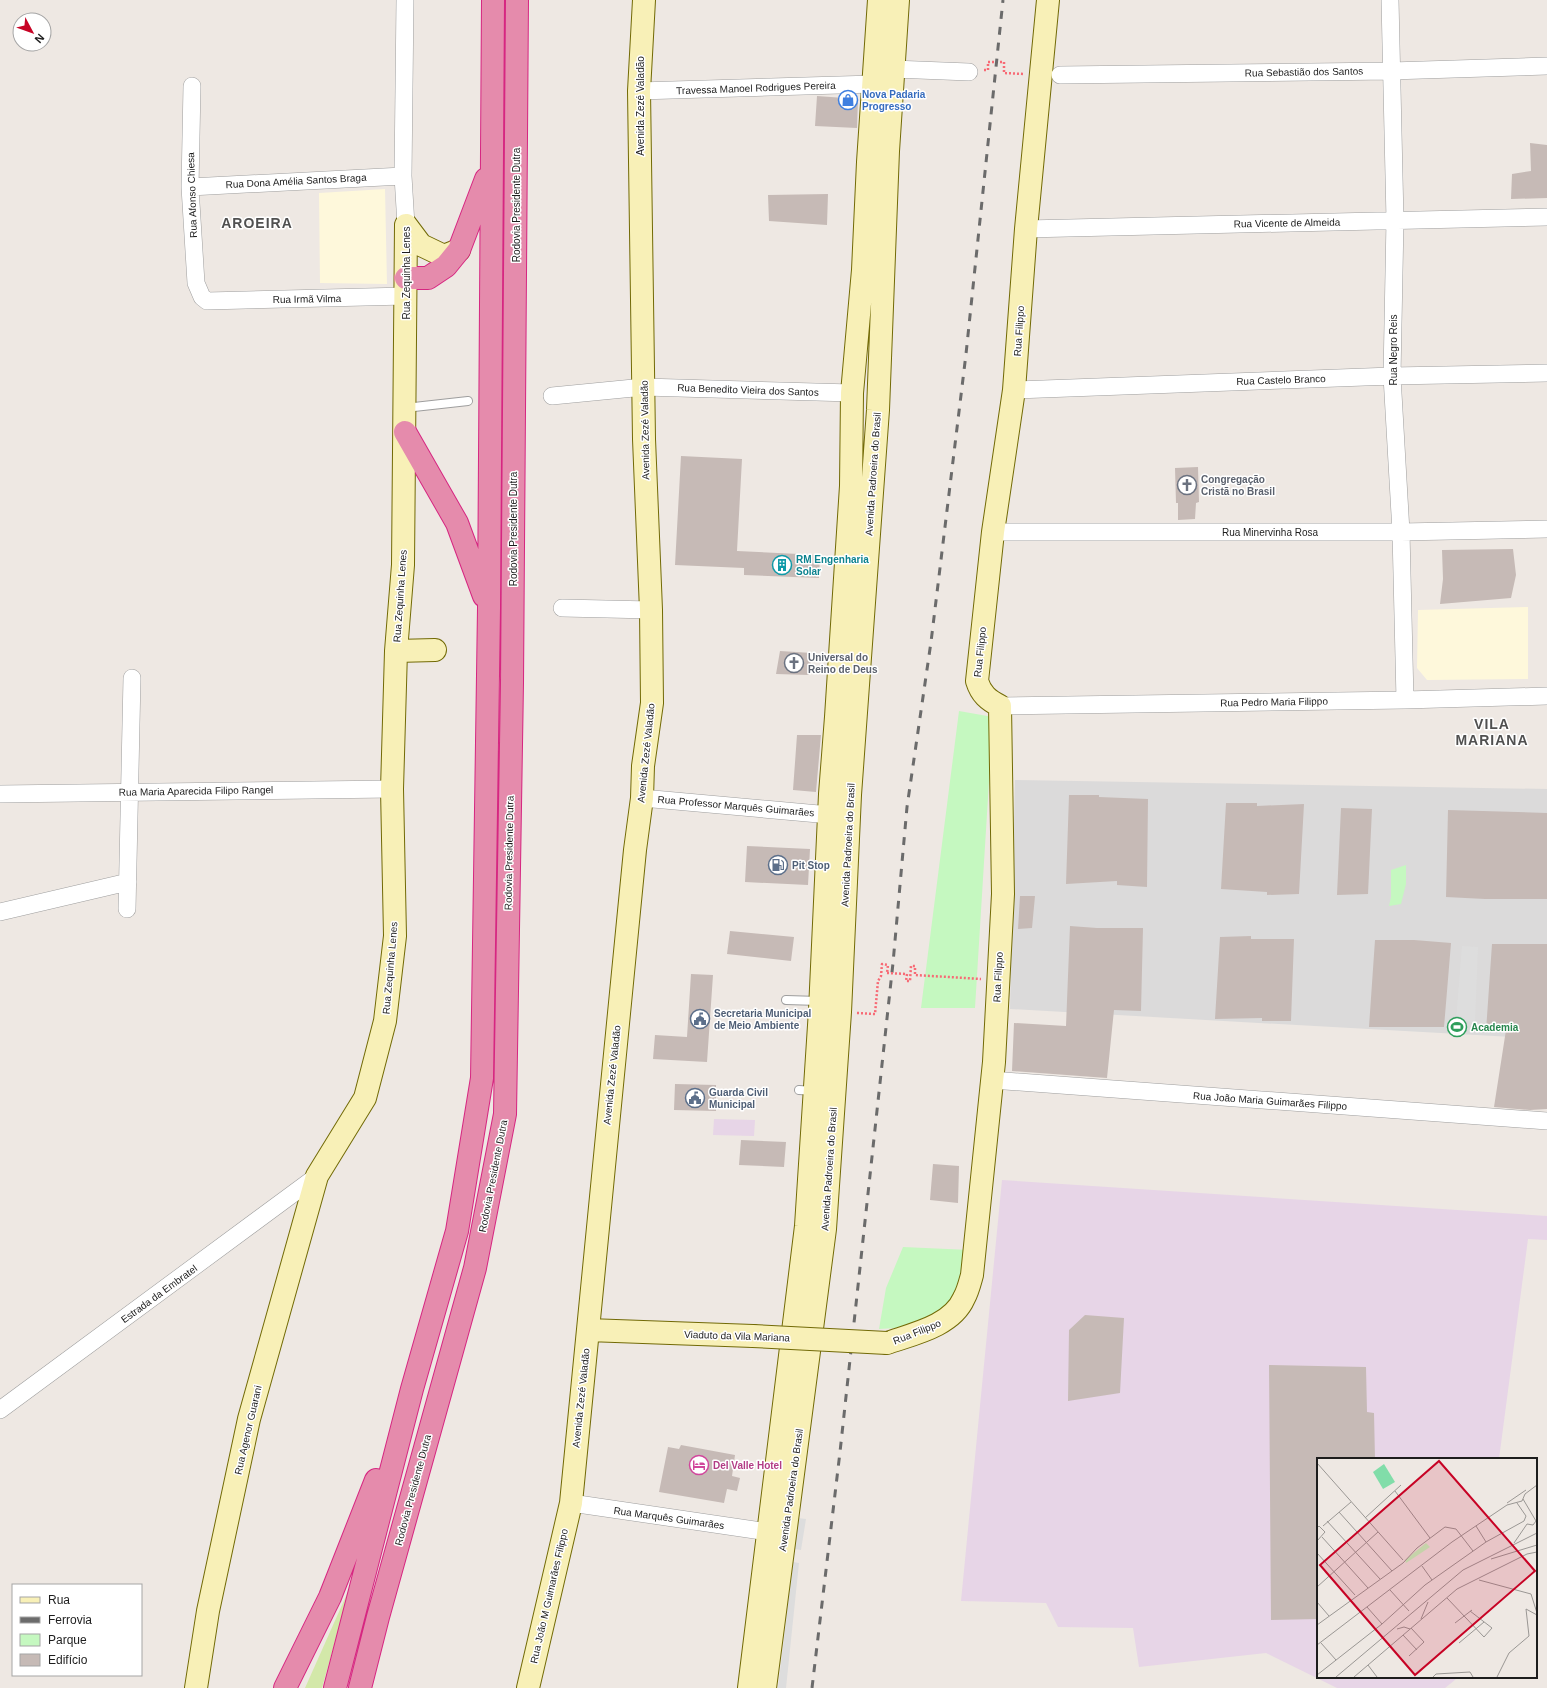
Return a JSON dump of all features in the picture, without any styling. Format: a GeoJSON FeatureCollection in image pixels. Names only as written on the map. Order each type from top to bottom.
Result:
{"type":"FeatureCollection","features":[{"type":"Feature","properties":{"kind":"highway"},"geometry":{"type":"LineString","coordinates":[[335,1688],[412,1389],[457,1231],[482,1078],[489,608],[493,0]]}},
{"type":"Feature","properties":{"kind":"highway","name":"Rodovia Presidente Dutra"},"geometry":{"type":"LineString","coordinates":[[360,1688],[378,1617],[475,1268],[505,1114],[512,683],[517,0]]}},
{"type":"Feature","properties":{"kind":"highway"},"geometry":{"type":"LineString","coordinates":[[406,287],[428,278],[446,266],[459,250],[491,167]]}},
{"type":"Feature","properties":{"kind":"highway"},"geometry":{"type":"LineString","coordinates":[[405,432],[457,523],[489,608]]}},
{"type":"Feature","properties":{"kind":"highway"},"geometry":{"type":"LineString","coordinates":[[285,1688],[330,1597],[412,1389]]}},
{"type":"Feature","properties":{"kind":"highway"},"geometry":{"type":"LineString","coordinates":[[370,1688],[378,1617]]}},
{"type":"Feature","properties":{"kind":"street","name":"Rua Zequinha Lenes"},"geometry":{"type":"LineString","coordinates":[[317,1176],[365,1098],[385,1021],[395,936],[392,788],[396,651],[403,565],[405,432],[406,225],[402,176],[405,0]]}},
{"type":"Feature","properties":{"kind":"street","name":"Avenida Zezé Valadão"},"geometry":{"type":"LineString","coordinates":[[571,1503],[632,873],[642,798],[643,766],[652,703],[651,610],[644,440],[639,91],[644,0]]}},
{"type":"Feature","properties":{"kind":"street","name":"Avenida Padroeira do Brasil"},"geometry":{"type":"LineString","coordinates":[[749,1688],[806,1226],[807,1091],[820,1001],[830,794],[851,486],[852,401],[863,270],[868,162],[879,0]]}},
{"type":"Feature","properties":{"kind":"street","name":"Avenida Padroeira do Brasil"},"geometry":{"type":"LineString","coordinates":[[765,1688],[825,1229],[840,1012],[850,795],[878,402],[888,151],[898,0]]}},
{"type":"Feature","properties":{"kind":"street","name":"Rua Filippo"},"geometry":{"type":"LineString","coordinates":[[887,1343],[937,1326],[949,1318],[964,1300],[972,1275],[992,1080],[1003,894],[1000,706],[991,702],[984,696],[976,681],[994,532],[1014,390],[1026,228],[1050,75],[1048,0]]}},
{"type":"Feature","properties":{"kind":"street","name":"Rua Negro Reis"},"geometry":{"type":"LineString","coordinates":[[1390,0],[1395,220],[1392,376],[1401,532],[1405,700]]}},
{"type":"Feature","properties":{"kind":"street","name":"Rua Sebastião dos Santos"},"geometry":{"type":"LineString","coordinates":[[1050,75],[1391,71],[1547,66]]}},
{"type":"Feature","properties":{"kind":"street"},"geometry":{"type":"LineString","coordinates":[[894,69],[969,72]]}},
{"type":"Feature","properties":{"kind":"street","name":"Travessa Manoel Rodrigues Pereira"},"geometry":{"type":"LineString","coordinates":[[639,91],[874,84]]}},
{"type":"Feature","properties":{"kind":"street","name":"Rua Afonso Chiesa"},"geometry":{"type":"LineString","coordinates":[[192,86],[190,187],[196,283],[202,297],[207,301]]}},
{"type":"Feature","properties":{"kind":"street","name":"Rua Dona Amélia Santos Braga"},"geometry":{"type":"LineString","coordinates":[[190,187],[402,176]]}},
{"type":"Feature","properties":{"kind":"street","name":"Rua Vicente de Almeida"},"geometry":{"type":"LineString","coordinates":[[1026,228],[1547,217]]}},
{"type":"Feature","properties":{"kind":"street"},"geometry":{"type":"LineString","coordinates":[[406,225],[421,245],[444,256],[459,250]]}},
{"type":"Feature","properties":{"kind":"street","name":"Rua Irmã Vilma"},"geometry":{"type":"LineString","coordinates":[[207,301],[406,287]]}},
{"type":"Feature","properties":{"kind":"street","name":"Rua Castelo Branco"},"geometry":{"type":"LineString","coordinates":[[1014,390],[1392,376],[1547,373]]}},
{"type":"Feature","properties":{"kind":"street","name":"Rua Benedito Vieira dos Santos"},"geometry":{"type":"LineString","coordinates":[[552,396],[644,387],[852,401]]}},
{"type":"Feature","properties":{"kind":"street"},"geometry":{"type":"LineString","coordinates":[[852,401],[867,415],[878,402]]}},
{"type":"Feature","properties":{"kind":"street","name":"Rua Minervinha Rosa"},"geometry":{"type":"LineString","coordinates":[[994,532],[1401,532],[1547,529]]}},
{"type":"Feature","properties":{"kind":"street"},"geometry":{"type":"LineString","coordinates":[[562,608],[651,610]]}},
{"type":"Feature","properties":{"kind":"street"},"geometry":{"type":"LineString","coordinates":[[396,651],[434,650]]}},
{"type":"Feature","properties":{"kind":"street"},"geometry":{"type":"LineString","coordinates":[[127,909],[132,678]]}},
{"type":"Feature","properties":{"kind":"street","name":"Rua Pedro Maria Filippo"},"geometry":{"type":"LineString","coordinates":[[1000,706],[1405,700],[1547,696]]}},
{"type":"Feature","properties":{"kind":"street","name":"Rua Maria Aparecida Filipo Rangel"},"geometry":{"type":"LineString","coordinates":[[0,794],[392,788]]}},
{"type":"Feature","properties":{"kind":"street","name":"Rua Professor Marquês Guimarães"},"geometry":{"type":"LineString","coordinates":[[642,798],[830,815]]}},
{"type":"Feature","properties":{"kind":"street"},"geometry":{"type":"LineString","coordinates":[[0,912],[128,882]]}},
{"type":"Feature","properties":{"kind":"street","name":"Rua João Maria Guimarães Filippo"},"geometry":{"type":"LineString","coordinates":[[992,1080],[1547,1121]]}},
{"type":"Feature","properties":{"kind":"street","name":"Estrada da Embratel"},"geometry":{"type":"LineString","coordinates":[[0,1410],[317,1176]]}},
{"type":"Feature","properties":{"kind":"street","name":"Rua Agenor Guarani"},"geometry":{"type":"LineString","coordinates":[[196,1688],[208,1611],[249,1419],[317,1176]]}},
{"type":"Feature","properties":{"kind":"street","name":"Viaduto da Vila Mariana"},"geometry":{"type":"LineString","coordinates":[[588,1330],[887,1343]]}},
{"type":"Feature","properties":{"kind":"street","name":"Rua Marquês Guimarães"},"geometry":{"type":"LineString","coordinates":[[571,1503],[768,1532]]}},
{"type":"Feature","properties":{"kind":"street","name":"Rua João M Guimarães Filippo"},"geometry":{"type":"LineString","coordinates":[[528,1688],[571,1503]]}},
{"type":"Feature","properties":{"kind":"lane"},"geometry":{"type":"LineString","coordinates":[[405,408],[468,401]]}},
{"type":"Feature","properties":{"kind":"lane"},"geometry":{"type":"LineString","coordinates":[[786,1000],[820,1001]]}},
{"type":"Feature","properties":{"kind":"path"},"geometry":{"type":"LineString","coordinates":[[969,72],[988,70],[988,62],[996,61],[1004,62],[1004,73],[1050,75]]}},
{"type":"Feature","properties":{"kind":"path"},"geometry":{"type":"LineString","coordinates":[[881,976],[882,964],[888,965],[887,973],[907,974],[906,980],[910,981],[912,966],[915,966],[915,975],[998,980]]}},
{"type":"Feature","properties":{"kind":"shaded area"},"geometry":{"type":"Polygon","coordinates":[[[385,189],[387,284],[320,283],[319,193],[385,189]]]}},
{"type":"Feature","properties":{"kind":"shaded area"},"geometry":{"type":"Polygon","coordinates":[[[1528,607],[1528,679],[1427,680],[1417,668],[1418,610],[1528,607]]]}},
{"type":"Feature","properties":{"kind":"shaded area"},"geometry":{"type":"Polygon","coordinates":[[[1015,780],[1547,789],[1547,1039],[1010,1009],[1015,780]]]}},
{"type":"Feature","properties":{"kind":"shaded area"},"geometry":{"type":"Polygon","coordinates":[[[1462,946],[1478,947],[1475,1022],[1456,1020],[1462,946]]]}},
{"type":"Feature","properties":{"kind":"shaded area"},"geometry":{"type":"Polygon","coordinates":[[[714,1119],[755,1120],[754,1136],[713,1135],[714,1119]]]}},
{"type":"Feature","properties":{"kind":"shaded area"},"geometry":{"type":"Polygon","coordinates":[[[1002,1180],[1547,1216],[1547,1240],[1528,1239],[1499,1458],[1317,1458],[1317,1678],[1456,1678],[1445,1688],[1337,1688],[1266,1653],[1139,1667],[1133,1628],[1058,1627],[1046,1603],[961,1601],[1002,1180]]]}},
{"type":"Feature","properties":{"kind":"shaded area"},"geometry":{"type":"Polygon","coordinates":[[[798,1518],[806,1519],[801,1550],[794,1549],[798,1518]]]}},
{"type":"Feature","properties":{"kind":"shaded area"},"geometry":{"type":"Polygon","coordinates":[[[793,1562],[799,1563],[786,1688],[778,1688],[793,1562]]]}},
{"type":"Feature","properties":{"kind":"green space"},"geometry":{"type":"Polygon","coordinates":[[[959,711],[993,717],[975,1008],[921,1008],[959,711]]]}},
{"type":"Feature","properties":{"kind":"green space"},"geometry":{"type":"Polygon","coordinates":[[[1406,865],[1406,884],[1401,904],[1389,906],[1391,897],[1391,870],[1406,865]]]}},
{"type":"Feature","properties":{"kind":"green space"},"geometry":{"type":"Polygon","coordinates":[[[903,1247],[970,1250],[959,1299],[929,1326],[879,1329],[886,1288],[903,1247]]]}},
{"type":"Feature","properties":{"kind":"green space"},"geometry":{"type":"Polygon","coordinates":[[[350,1587],[322,1688],[305,1688],[350,1587]]]}},
{"type":"Feature","properties":{"kind":"building"},"geometry":{"type":"Polygon","coordinates":[[[817,96],[858,99],[857,128],[815,126],[817,96]]]}},
{"type":"Feature","properties":{"kind":"building"},"geometry":{"type":"Polygon","coordinates":[[[1530,143],[1547,145],[1547,198],[1511,199],[1512,174],[1531,171],[1530,143]]]}},
{"type":"Feature","properties":{"kind":"building"},"geometry":{"type":"Polygon","coordinates":[[[828,194],[827,225],[769,221],[768,195],[828,194]]]}},
{"type":"Feature","properties":{"kind":"building"},"geometry":{"type":"Polygon","coordinates":[[[681,456],[742,459],[737,551],[820,555],[819,578],[744,575],[744,568],[675,565],[681,456]]]}},
{"type":"Feature","properties":{"kind":"building","name":"Congregação Cristã no Brasil"},"geometry":{"type":"Polygon","coordinates":[[[1198,467],[1199,502],[1196,503],[1195,519],[1178,520],[1175,468],[1198,467]]]}},
{"type":"Feature","properties":{"kind":"building"},"geometry":{"type":"Polygon","coordinates":[[[1513,549],[1516,575],[1511,598],[1440,604],[1443,579],[1442,550],[1513,549]]]}},
{"type":"Feature","properties":{"kind":"building","name":"Universal do Reino de Deus"},"geometry":{"type":"Polygon","coordinates":[[[780,651],[812,653],[809,675],[776,674],[780,651]]]}},
{"type":"Feature","properties":{"kind":"building"},"geometry":{"type":"Polygon","coordinates":[[[797,735],[821,735],[816,792],[793,790],[797,735]]]}},
{"type":"Feature","properties":{"kind":"building"},"geometry":{"type":"Polygon","coordinates":[[[1069,795],[1099,795],[1099,797],[1148,799],[1147,887],[1117,885],[1117,881],[1066,884],[1069,795]]]}},
{"type":"Feature","properties":{"kind":"building"},"geometry":{"type":"Polygon","coordinates":[[[1226,803],[1257,803],[1257,806],[1304,804],[1299,894],[1267,895],[1267,892],[1221,889],[1226,803]]]}},
{"type":"Feature","properties":{"kind":"building"},"geometry":{"type":"Polygon","coordinates":[[[1341,808],[1372,809],[1368,894],[1337,895],[1341,808]]]}},
{"type":"Feature","properties":{"kind":"building"},"geometry":{"type":"Polygon","coordinates":[[[1448,810],[1547,813],[1547,899],[1485,899],[1446,897],[1448,810]]]}},
{"type":"Feature","properties":{"kind":"building","name":"Pit Stop"},"geometry":{"type":"Polygon","coordinates":[[[747,846],[810,849],[808,885],[745,882],[747,846]]]}},
{"type":"Feature","properties":{"kind":"building"},"geometry":{"type":"Polygon","coordinates":[[[1020,896],[1035,896],[1032,928],[1018,929],[1020,896]]]}},
{"type":"Feature","properties":{"kind":"building"},"geometry":{"type":"Polygon","coordinates":[[[1070,926],[1097,928],[1143,928],[1141,1011],[1114,1010],[1107,1078],[1012,1071],[1014,1023],[1066,1026],[1070,926]]]}},
{"type":"Feature","properties":{"kind":"building"},"geometry":{"type":"Polygon","coordinates":[[[730,931],[794,937],[791,961],[727,954],[730,931]]]}},
{"type":"Feature","properties":{"kind":"building"},"geometry":{"type":"Polygon","coordinates":[[[1251,936],[1251,939],[1294,939],[1291,1021],[1262,1021],[1262,1018],[1215,1019],[1220,937],[1251,936]]]}},
{"type":"Feature","properties":{"kind":"building"},"geometry":{"type":"Polygon","coordinates":[[[1375,940],[1414,940],[1451,943],[1444,1027],[1369,1027],[1375,940]]]}},
{"type":"Feature","properties":{"kind":"building"},"geometry":{"type":"Polygon","coordinates":[[[1492,944],[1547,944],[1547,1109],[1530,1110],[1494,1107],[1506,1030],[1486,1031],[1492,944]]]}},
{"type":"Feature","properties":{"kind":"building"},"geometry":{"type":"Polygon","coordinates":[[[691,974],[713,975],[707,1062],[653,1059],[655,1035],[687,1037],[691,974]]]}},
{"type":"Feature","properties":{"kind":"building","name":"Guarda Civil Municipal"},"geometry":{"type":"Polygon","coordinates":[[[675,1084],[716,1085],[716,1111],[674,1110],[675,1084]]]}},
{"type":"Feature","properties":{"kind":"building"},"geometry":{"type":"Polygon","coordinates":[[[741,1140],[786,1142],[784,1167],[739,1165],[741,1140]]]}},
{"type":"Feature","properties":{"kind":"building"},"geometry":{"type":"Polygon","coordinates":[[[933,1164],[959,1166],[958,1203],[930,1200],[933,1164]]]}},
{"type":"Feature","properties":{"kind":"building"},"geometry":{"type":"Polygon","coordinates":[[[1085,1315],[1124,1318],[1120,1393],[1068,1401],[1069,1330],[1085,1315]]]}},
{"type":"Feature","properties":{"kind":"building"},"geometry":{"type":"Polygon","coordinates":[[[1269,1365],[1366,1367],[1367,1412],[1374,1413],[1375,1458],[1317,1458],[1317,1619],[1271,1620],[1269,1365]]]}},
{"type":"Feature","properties":{"kind":"building","name":"Del Valle Hotel"},"geometry":{"type":"Polygon","coordinates":[[[681,1445],[735,1455],[732,1476],[740,1478],[737,1491],[727,1489],[724,1503],[659,1492],[668,1447],[679,1449],[681,1445]]]}},
{"type":"Feature","properties":{"kind":"railway"},"geometry":{"type":"LineString","coordinates":[[812,1688],[840,1452],[893,963],[907,807],[931,642],[966,354],[1003,0]]}},
{"type":"Feature","properties":{"kind":"place","name":"Nova Padaria Progresso"},"geometry":{"type":"Point","coordinates":[848,100]}},
{"type":"Feature","properties":{"kind":"place","name":"Congregação Cristã no Brasil"},"geometry":{"type":"Point","coordinates":[1187,485]}},
{"type":"Feature","properties":{"kind":"place","name":"RM Engenharia Solar"},"geometry":{"type":"Point","coordinates":[782,565]}},
{"type":"Feature","properties":{"kind":"place","name":"Universal do Reino de Deus"},"geometry":{"type":"Point","coordinates":[794,663]}},
{"type":"Feature","properties":{"kind":"place","name":"Pit Stop"},"geometry":{"type":"Point","coordinates":[778,865]}},
{"type":"Feature","properties":{"kind":"place","name":"Secretaria Municipal de Meio Ambiente"},"geometry":{"type":"Point","coordinates":[700,1019]}},
{"type":"Feature","properties":{"kind":"place","name":"Academia"},"geometry":{"type":"Point","coordinates":[1457,1027]}},
{"type":"Feature","properties":{"kind":"place","name":"Guarda Civil Municipal"},"geometry":{"type":"Point","coordinates":[695,1098]}},
{"type":"Feature","properties":{"kind":"place","name":"Del Valle Hotel"},"geometry":{"type":"Point","coordinates":[699,1465]}},
{"type":"Feature","properties":{"kind":"district","name":"AROEIRA"},"geometry":{"type":"Point","coordinates":[257,223]}},
{"type":"Feature","properties":{"kind":"district","name":"VILA MARIANA"},"geometry":{"type":"Point","coordinates":[1492,732]}}]}
